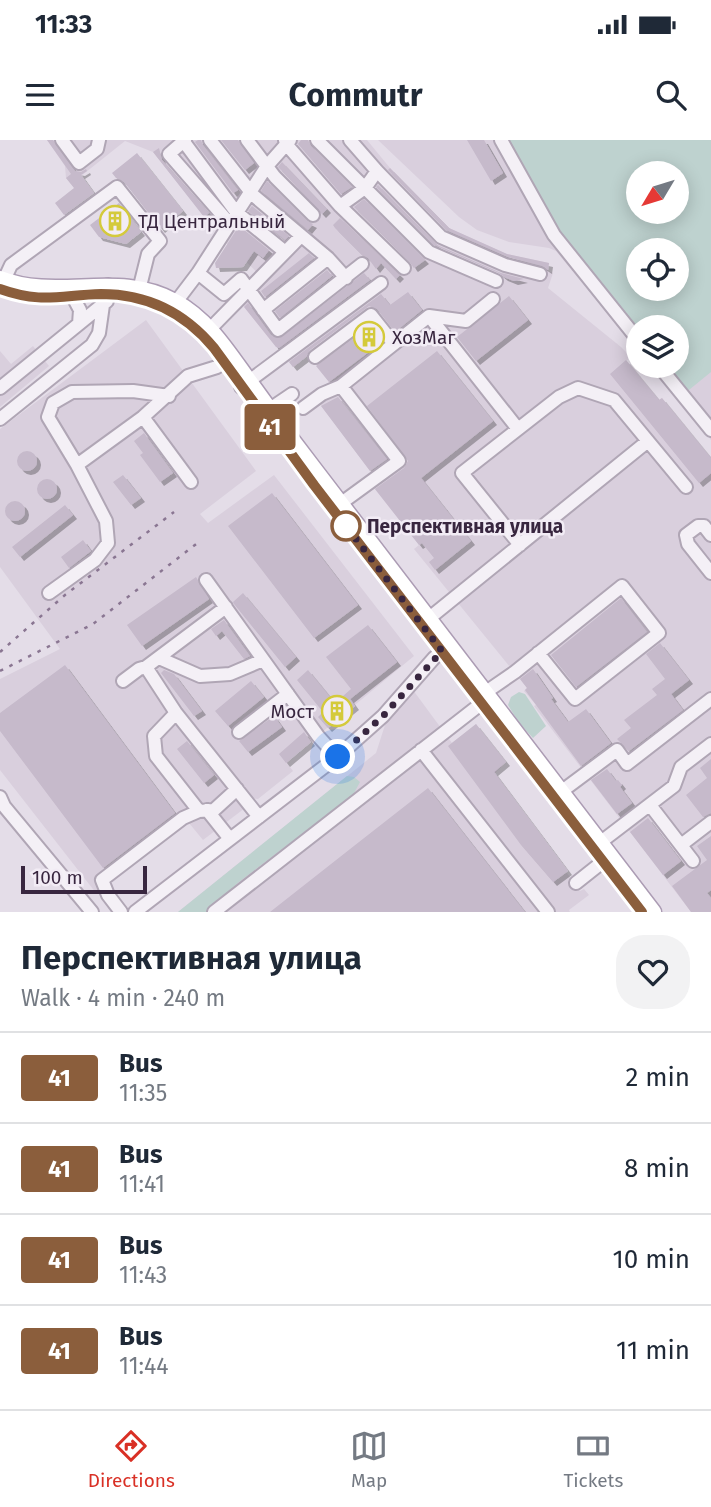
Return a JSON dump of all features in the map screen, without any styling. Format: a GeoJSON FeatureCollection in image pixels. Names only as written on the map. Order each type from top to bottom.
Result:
{"type":"FeatureCollection","features":[{"type":"Feature","properties":{"kind":"main road"},"geometry":{"type":"LineString","coordinates":[[1,285],[106,295]]}},
{"type":"Feature","properties":{"kind":"main road"},"geometry":{"type":"LineString","coordinates":[[1,285],[37,298],[138,293],[176,302],[210,329],[227,359],[265,412],[602,852],[653,912]]}},
{"type":"Feature","properties":{"kind":"main road"},"geometry":{"type":"LineString","coordinates":[[138,293],[181,317],[227,359]]}},
{"type":"Feature","properties":{"kind":"main road"},"geometry":{"type":"LineString","coordinates":[[265,412],[341,504],[425,621]]}},
{"type":"Feature","properties":{"kind":"main road"},"geometry":{"type":"LineString","coordinates":[[602,852],[642,912]]}},
{"type":"Feature","properties":{"kind":"street"},"geometry":{"type":"LineString","coordinates":[[62,140],[79,163],[97,149],[99,140]]}},
{"type":"Feature","properties":{"kind":"street"},"geometry":{"type":"LineString","coordinates":[[210,140],[250,191],[328,258],[346,278]]}},
{"type":"Feature","properties":{"kind":"street"},"geometry":{"type":"LineString","coordinates":[[247,140],[267,166],[313,215]]}},
{"type":"Feature","properties":{"kind":"street"},"geometry":{"type":"LineString","coordinates":[[317,140],[429,252],[496,281]]}},
{"type":"Feature","properties":{"kind":"street"},"geometry":{"type":"LineString","coordinates":[[350,140],[441,237],[505,265],[540,274]]}},
{"type":"Feature","properties":{"kind":"street"},"geometry":{"type":"LineString","coordinates":[[501,140],[554,235],[626,325]]}},
{"type":"Feature","properties":{"kind":"street"},"geometry":{"type":"LineString","coordinates":[[230,224],[169,154],[185,141],[236,212],[284,251]]}},
{"type":"Feature","properties":{"kind":"street"},"geometry":{"type":"LineString","coordinates":[[176,302],[198,273],[267,166],[287,141],[340,206],[404,268]]}},
{"type":"Feature","properties":{"kind":"street"},"geometry":{"type":"LineString","coordinates":[[340,206],[365,188],[377,171]]}},
{"type":"Feature","properties":{"kind":"street"},"geometry":{"type":"LineString","coordinates":[[1,285],[11,265],[117,187],[160,241],[148,254],[138,293]]}},
{"type":"Feature","properties":{"kind":"street"},"geometry":{"type":"LineString","coordinates":[[210,329],[301,236]]}},
{"type":"Feature","properties":{"kind":"street"},"geometry":{"type":"LineString","coordinates":[[263,310],[328,258]]}},
{"type":"Feature","properties":{"kind":"street"},"geometry":{"type":"LineString","coordinates":[[198,273],[224,294],[241,279],[278,330],[362,264]]}},
{"type":"Feature","properties":{"kind":"street"},"geometry":{"type":"LineString","coordinates":[[245,385],[381,283]]}},
{"type":"Feature","properties":{"kind":"street"},"geometry":{"type":"LineString","coordinates":[[0,388],[79,324],[106,295]]}},
{"type":"Feature","properties":{"kind":"street"},"geometry":{"type":"LineString","coordinates":[[0,418],[92,345],[99,333],[106,295]]}},
{"type":"Feature","properties":{"kind":"street"},"geometry":{"type":"LineString","coordinates":[[73,297],[80,310],[79,324]]}},
{"type":"Feature","properties":{"kind":"street"},"geometry":{"type":"LineString","coordinates":[[303,408],[322,394],[341,386],[429,316],[466,321],[493,299]]}},
{"type":"Feature","properties":{"kind":"street"},"geometry":{"type":"LineString","coordinates":[[315,357],[371,315],[394,344]]}},
{"type":"Feature","properties":{"kind":"street"},"geometry":{"type":"LineString","coordinates":[[429,316],[518,429]]}},
{"type":"Feature","properties":{"kind":"street"},"geometry":{"type":"LineString","coordinates":[[77,465],[143,417],[188,376],[217,367],[227,359]]}},
{"type":"Feature","properties":{"kind":"street"},"geometry":{"type":"LineString","coordinates":[[669,378],[711,430]]}},
{"type":"Feature","properties":{"kind":"street"},"geometry":{"type":"LineString","coordinates":[[341,386],[399,461],[341,504]]}},
{"type":"Feature","properties":{"kind":"street"},"geometry":{"type":"LineString","coordinates":[[520,545],[462,473],[559,397],[578,388],[614,400],[686,488]]}},
{"type":"Feature","properties":{"kind":"street"},"geometry":{"type":"LineString","coordinates":[[49,593],[95,560],[108,543],[106,521],[48,417],[53,403],[72,392],[133,391],[169,396]]}},
{"type":"Feature","properties":{"kind":"street"},"geometry":{"type":"LineString","coordinates":[[265,412],[292,394]]}},
{"type":"Feature","properties":{"kind":"street"},"geometry":{"type":"LineString","coordinates":[[143,417],[191,482]]}},
{"type":"Feature","properties":{"kind":"street"},"geometry":{"type":"LineString","coordinates":[[425,621],[648,441]]}},
{"type":"Feature","properties":{"kind":"street"},"geometry":{"type":"LineString","coordinates":[[711,535],[704,526],[698,526],[687,535],[688,544],[711,573]]}},
{"type":"Feature","properties":{"kind":"street"},"geometry":{"type":"LineString","coordinates":[[206,580],[318,736],[338,757]]}},
{"type":"Feature","properties":{"kind":"street"},"geometry":{"type":"LineString","coordinates":[[214,912],[421,750],[538,653],[622,586],[659,633],[575,699],[538,653]]}},
{"type":"Feature","properties":{"kind":"street"},"geometry":{"type":"LineString","coordinates":[[123,681],[159,658],[226,607]]}},
{"type":"Feature","properties":{"kind":"street"},"geometry":{"type":"LineString","coordinates":[[135,912],[338,757],[383,716],[446,648]]}},
{"type":"Feature","properties":{"kind":"street"},"geometry":{"type":"LineString","coordinates":[[159,658],[200,677],[230,674],[264,660]]}},
{"type":"Feature","properties":{"kind":"street"},"geometry":{"type":"LineString","coordinates":[[146,667],[176,713],[259,817]]}},
{"type":"Feature","properties":{"kind":"street"},"geometry":{"type":"LineString","coordinates":[[239,732],[288,694]]}},
{"type":"Feature","properties":{"kind":"street"},"geometry":{"type":"LineString","coordinates":[[558,794],[617,750],[627,764],[711,699]]}},
{"type":"Feature","properties":{"kind":"street"},"geometry":{"type":"LineString","coordinates":[[176,713],[154,736],[156,756],[230,839]]}},
{"type":"Feature","properties":{"kind":"street"},"geometry":{"type":"LineString","coordinates":[[576,883],[602,852],[650,805],[674,786],[681,767],[711,744]]}},
{"type":"Feature","properties":{"kind":"street"},"geometry":{"type":"LineString","coordinates":[[421,750],[548,912]]}},
{"type":"Feature","properties":{"kind":"street"},"geometry":{"type":"LineString","coordinates":[[121,912],[108,895],[102,880],[183,818],[214,810],[237,789]]}},
{"type":"Feature","properties":{"kind":"street"},"geometry":{"type":"LineString","coordinates":[[0,796],[4,806],[92,912]]}},
{"type":"Feature","properties":{"kind":"street"},"geometry":{"type":"LineString","coordinates":[[650,805],[692,861]]}},
{"type":"Feature","properties":{"kind":"street"},"geometry":{"type":"LineString","coordinates":[[681,845],[711,822]]}},
{"type":"Feature","properties":{"kind":"shaded area"},"geometry":{"type":"Polygon","coordinates":[[[47,140],[367,140],[390,168],[449,228],[507,254],[549,263],[548,271],[553,273],[548,288],[626,352],[626,378],[640,378],[659,400],[662,398],[711,458],[711,912],[691,912],[534,706],[536,705],[524,691],[527,688],[414,549],[419,545],[374,488],[379,483],[320,404],[326,399],[319,389],[329,382],[309,355],[293,367],[239,300],[263,278],[225,242],[153,152],[125,141],[71,184],[66,178],[65,166],[47,140]]]}},
{"type":"Feature","properties":{"kind":"shaded area"},"geometry":{"type":"Polygon","coordinates":[[[378,140],[711,140],[711,440],[660,378],[689,378],[689,315],[626,315],[626,336],[556,251],[509,242],[477,230],[459,217],[378,140]]]}},
{"type":"Feature","properties":{"kind":"shaded area"},"geometry":{"type":"Polygon","coordinates":[[[505,140],[711,140],[711,372],[684,394],[671,378],[689,378],[689,315],[626,315],[626,321],[560,240],[505,140]]]}},
{"type":"Feature","properties":{"kind":"shaded area"},"geometry":{"type":"Polygon","coordinates":[[[146,320],[256,471],[200,514],[208,523],[274,475],[414,656],[286,762],[293,771],[258,799],[248,798],[245,808],[203,840],[189,823],[96,893],[0,770],[0,679],[60,649],[0,567],[0,429],[146,320]]]}},
{"type":"Feature","properties":{"kind":"shaded area"},"geometry":{"type":"Polygon","coordinates":[[[33,346],[49,366],[0,407],[0,351],[11,364],[33,346]]]}},
{"type":"Feature","properties":{"kind":"shaded area"},"geometry":{"type":"Polygon","coordinates":[[[413,690],[452,743],[476,724],[506,762],[495,773],[580,891],[584,889],[589,895],[569,910],[570,912],[178,912],[376,753],[385,725],[413,690]]]}},
{"type":"Feature","properties":{"kind":"shaded area"},"geometry":{"type":"Polygon","coordinates":[[[519,692],[525,694],[546,726],[533,738],[519,723],[508,705],[511,697],[519,692]]]}},
{"type":"Feature","properties":{"kind":"shaded area"},"geometry":{"type":"Polygon","coordinates":[[[347,776],[360,782],[353,795],[239,882],[206,912],[178,912],[347,776]]]}},
{"type":"Feature","properties":{"kind":"building"},"geometry":{"type":"Polygon","coordinates":[[[47,140],[53,140],[75,171],[86,169],[81,175],[94,193],[64,215],[55,203],[74,188],[66,178],[71,174],[47,140]]]}},
{"type":"Feature","properties":{"kind":"building"},"geometry":{"type":"Polygon","coordinates":[[[201,140],[238,190],[233,193],[195,142],[201,140]]]}},
{"type":"Feature","properties":{"kind":"building"},"geometry":{"type":"Polygon","coordinates":[[[221,140],[238,140],[254,163],[245,170],[221,140]]]}},
{"type":"Feature","properties":{"kind":"building"},"geometry":{"type":"Polygon","coordinates":[[[301,140],[308,140],[352,187],[341,194],[298,144],[301,140]]]}},
{"type":"Feature","properties":{"kind":"building"},"geometry":{"type":"Polygon","coordinates":[[[467,140],[484,140],[503,173],[491,181],[467,140]]]}},
{"type":"Feature","properties":{"kind":"building"},"geometry":{"type":"Polygon","coordinates":[[[159,148],[162,160],[209,213],[204,217],[153,152],[159,148]]]}},
{"type":"Feature","properties":{"kind":"building"},"geometry":{"type":"Polygon","coordinates":[[[137,153],[183,211],[161,229],[124,182],[112,173],[137,153]]]}},
{"type":"Feature","properties":{"kind":"building"},"geometry":{"type":"Polygon","coordinates":[[[282,162],[327,209],[322,214],[278,167],[282,162]]]}},
{"type":"Feature","properties":{"kind":"building"},"geometry":{"type":"Polygon","coordinates":[[[390,168],[449,228],[507,254],[549,263],[548,270],[508,257],[446,230],[388,170],[390,168]]]}},
{"type":"Feature","properties":{"kind":"building"},"geometry":{"type":"Polygon","coordinates":[[[267,181],[313,224],[308,230],[261,191],[267,181]]]}},
{"type":"Feature","properties":{"kind":"building"},"geometry":{"type":"Polygon","coordinates":[[[378,185],[437,245],[501,273],[524,279],[514,281],[434,245],[376,187],[378,185]]]}},
{"type":"Feature","properties":{"kind":"building"},"geometry":{"type":"Polygon","coordinates":[[[364,199],[425,260],[413,267],[354,207],[364,199]]]}},
{"type":"Feature","properties":{"kind":"building","name":"ТД Центральный"},"geometry":{"type":"Polygon","coordinates":[[[119,203],[141,232],[126,244],[99,237],[90,225],[119,203]]]}},
{"type":"Feature","properties":{"kind":"building"},"geometry":{"type":"Polygon","coordinates":[[[252,206],[289,236],[285,240],[248,211],[252,206]]]}},
{"type":"Feature","properties":{"kind":"building"},"geometry":{"type":"Polygon","coordinates":[[[340,218],[400,275],[396,279],[381,263],[376,269],[368,258],[335,228],[333,225],[340,218]]]}},
{"type":"Feature","properties":{"kind":"building"},"geometry":{"type":"Polygon","coordinates":[[[239,226],[269,250],[263,258],[254,251],[243,267],[216,268],[215,263],[239,226]]]}},
{"type":"Feature","properties":{"kind":"building"},"geometry":{"type":"Polygon","coordinates":[[[309,253],[314,258],[265,297],[261,291],[309,253]]]}},
{"type":"Feature","properties":{"kind":"building"},"geometry":{"type":"Polygon","coordinates":[[[327,270],[332,276],[280,318],[275,311],[327,270]]]}},
{"type":"Feature","properties":{"kind":"building"},"geometry":{"type":"Polygon","coordinates":[[[364,273],[370,280],[279,348],[244,307],[248,303],[271,335],[280,338],[364,273]]]}},
{"type":"Feature","properties":{"kind":"building"},"geometry":{"type":"Polygon","coordinates":[[[408,292],[422,310],[395,332],[377,309],[369,306],[310,350],[306,357],[293,367],[289,362],[381,294],[390,305],[408,292]]]}},
{"type":"Feature","properties":{"kind":"building"},"geometry":{"type":"Polygon","coordinates":[[[509,296],[528,320],[476,361],[457,337],[509,296]]]}},
{"type":"Feature","properties":{"kind":"building"},"geometry":{"type":"Polygon","coordinates":[[[369,327],[382,342],[329,382],[316,366],[369,327]]]}},
{"type":"Feature","properties":{"kind":"building"},"geometry":{"type":"Polygon","coordinates":[[[437,351],[493,421],[421,478],[471,541],[435,570],[429,562],[434,558],[422,543],[419,545],[375,489],[404,468],[408,461],[367,406],[437,351]]]}},
{"type":"Feature","properties":{"kind":"building"},"geometry":{"type":"Polygon","coordinates":[[[626,360],[626,378],[641,378],[659,400],[662,398],[711,458],[711,473],[699,483],[610,374],[626,360]]]}},
{"type":"Feature","properties":{"kind":"building"},"geometry":{"type":"Polygon","coordinates":[[[338,397],[387,459],[370,471],[321,406],[338,397]]]}},
{"type":"Feature","properties":{"kind":"building"},"geometry":{"type":"Polygon","coordinates":[[[144,433],[173,473],[160,482],[140,455],[143,453],[134,441],[144,433]]]}},
{"type":"Feature","properties":{"kind":"building"},"geometry":{"type":"Polygon","coordinates":[[[27,451],[34,454],[37,461],[34,468],[27,471],[20,468],[17,461],[20,454],[27,451]]]}},
{"type":"Feature","properties":{"kind":"building"},"geometry":{"type":"Polygon","coordinates":[[[123,475],[141,498],[131,505],[113,482],[123,475]]]}},
{"type":"Feature","properties":{"kind":"building"},"geometry":{"type":"Polygon","coordinates":[[[47,479],[54,482],[57,489],[54,496],[47,499],[40,496],[37,489],[40,482],[47,479]]]}},
{"type":"Feature","properties":{"kind":"building"},"geometry":{"type":"Polygon","coordinates":[[[272,493],[358,605],[314,638],[228,526],[272,493]]]}},
{"type":"Feature","properties":{"kind":"building"},"geometry":{"type":"Polygon","coordinates":[[[15,501],[22,504],[25,511],[22,518],[15,521],[8,518],[5,511],[8,504],[15,501]]]}},
{"type":"Feature","properties":{"kind":"building"},"geometry":{"type":"Polygon","coordinates":[[[65,505],[73,515],[20,557],[12,547],[65,505]]]}},
{"type":"Feature","properties":{"kind":"building"},"geometry":{"type":"Polygon","coordinates":[[[83,540],[91,551],[69,568],[61,557],[83,540]]]}},
{"type":"Feature","properties":{"kind":"building"},"geometry":{"type":"Polygon","coordinates":[[[196,577],[209,599],[142,646],[127,625],[196,577]]]}},
{"type":"Feature","properties":{"kind":"building"},"geometry":{"type":"Polygon","coordinates":[[[243,593],[296,657],[285,667],[234,604],[243,593]]]}},
{"type":"Feature","properties":{"kind":"building"},"geometry":{"type":"Polygon","coordinates":[[[621,598],[647,632],[576,687],[551,655],[621,598]]]}},
{"type":"Feature","properties":{"kind":"building"},"geometry":{"type":"Polygon","coordinates":[[[224,620],[250,656],[244,659],[222,631],[216,636],[211,629],[224,620]]]}},
{"type":"Feature","properties":{"kind":"building"},"geometry":{"type":"Polygon","coordinates":[[[368,625],[397,662],[350,699],[355,706],[328,728],[318,717],[323,712],[297,680],[308,670],[335,703],[351,689],[326,657],[368,625]]]}},
{"type":"Feature","properties":{"kind":"building"},"geometry":{"type":"Polygon","coordinates":[[[660,643],[689,680],[671,694],[683,710],[629,751],[617,739],[631,728],[624,720],[657,695],[652,689],[665,679],[646,654],[660,643]]]}},
{"type":"Feature","properties":{"kind":"building"},"geometry":{"type":"Polygon","coordinates":[[[65,665],[175,813],[103,868],[0,731],[0,713],[65,665]]]}},
{"type":"Feature","properties":{"kind":"building"},"geometry":{"type":"Polygon","coordinates":[[[533,669],[568,722],[586,709],[611,743],[581,766],[525,690],[527,688],[520,679],[533,669]]]}},
{"type":"Feature","properties":{"kind":"building"},"geometry":{"type":"Polygon","coordinates":[[[164,670],[174,674],[202,711],[194,716],[161,673],[164,670]]]}},
{"type":"Feature","properties":{"kind":"building"},"geometry":{"type":"Polygon","coordinates":[[[251,681],[264,697],[228,726],[215,711],[251,681]]]}},
{"type":"Feature","properties":{"kind":"building"},"geometry":{"type":"Polygon","coordinates":[[[274,716],[282,727],[248,752],[239,741],[274,716]]]}},
{"type":"Feature","properties":{"kind":"building"},"geometry":{"type":"Polygon","coordinates":[[[476,724],[506,762],[494,772],[568,871],[553,882],[521,845],[448,746],[476,724]]]}},
{"type":"Feature","properties":{"kind":"building"},"geometry":{"type":"Polygon","coordinates":[[[304,732],[311,742],[286,763],[279,754],[304,732]]]}},
{"type":"Feature","properties":{"kind":"building"},"geometry":{"type":"Polygon","coordinates":[[[187,741],[214,775],[204,783],[177,749],[187,741]]]}},
{"type":"Feature","properties":{"kind":"building"},"geometry":{"type":"Polygon","coordinates":[[[711,759],[711,813],[703,817],[686,795],[707,778],[700,768],[711,759]]]}},
{"type":"Feature","properties":{"kind":"building"},"geometry":{"type":"Polygon","coordinates":[[[607,769],[622,785],[620,787],[632,803],[617,814],[591,780],[607,769]]]}},
{"type":"Feature","properties":{"kind":"building"},"geometry":{"type":"Polygon","coordinates":[[[428,788],[525,912],[270,912],[359,842],[428,788]]]}},
{"type":"Feature","properties":{"kind":"building"},"geometry":{"type":"Polygon","coordinates":[[[648,818],[681,861],[663,875],[630,832],[648,818]]]}},
{"type":"Feature","properties":{"kind":"building"},"geometry":{"type":"Polygon","coordinates":[[[711,836],[711,890],[707,893],[711,898],[711,912],[691,912],[672,886],[707,860],[697,846],[711,836]]]}},
{"type":"Feature","properties":{"kind":"railway"},"geometry":{"type":"LineString","coordinates":[[0,652],[65,595],[174,512]]}},
{"type":"Feature","properties":{"kind":"railway"},"geometry":{"type":"LineString","coordinates":[[0,671],[93,624],[200,541]]}},
{"type":"Feature","properties":{"kind":"bus line","name":"41"},"geometry":{"type":"LineString","coordinates":[[0,289],[23,296],[49,299],[101,294],[137,298],[170,310],[198,331],[214,348],[314,485],[642,912]]}},
{"type":"Feature","properties":{"kind":"place","name":"ТД Центральный"},"geometry":{"type":"Point","coordinates":[115,221]}},
{"type":"Feature","properties":{"kind":"place","name":"ХозМаг"},"geometry":{"type":"Point","coordinates":[369,337]}},
{"type":"Feature","properties":{"kind":"place","name":"Перспективная улица"},"geometry":{"type":"Point","coordinates":[346,526]}},
{"type":"Feature","properties":{"kind":"place","name":"Мост"},"geometry":{"type":"Point","coordinates":[337,711]}},
{"type":"Feature","properties":{"kind":"route"},"geometry":{"type":"LineString","coordinates":[[338,757],[383,716],[442,651],[346,526]]}}]}
